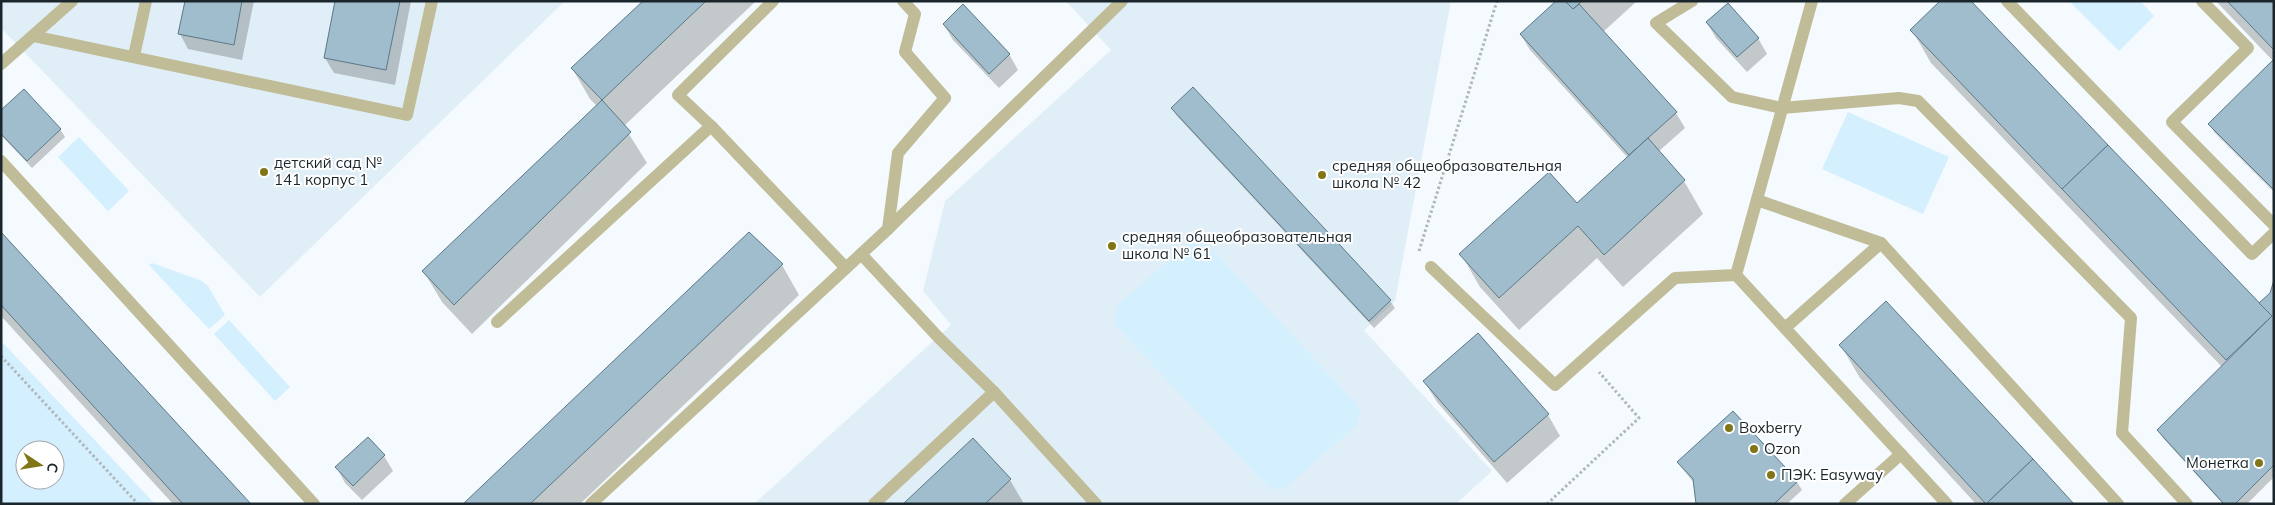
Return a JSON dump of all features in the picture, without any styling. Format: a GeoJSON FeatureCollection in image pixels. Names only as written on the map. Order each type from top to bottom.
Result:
{"type":"FeatureCollection","features":[{"type":"Feature","properties":{"kind":"lane"},"geometry":{"type":"LineString","coordinates":[[1,64],[72,1]]}},
{"type":"Feature","properties":{"kind":"lane"},"geometry":{"type":"LineString","coordinates":[[134,56],[146,1]]}},
{"type":"Feature","properties":{"kind":"lane"},"geometry":{"type":"LineString","coordinates":[[33,36],[408,115],[432,1]]}},
{"type":"Feature","properties":{"kind":"lane"},"geometry":{"type":"LineString","coordinates":[[773,1],[678,95],[711,126],[846,268]]}},
{"type":"Feature","properties":{"kind":"lane"},"geometry":{"type":"LineString","coordinates":[[888,229],[898,154],[945,98],[905,52],[916,14],[903,1]]}},
{"type":"Feature","properties":{"kind":"lane"},"geometry":{"type":"LineString","coordinates":[[591,504],[888,229],[1122,1]]}},
{"type":"Feature","properties":{"kind":"lane"},"geometry":{"type":"LineString","coordinates":[[1692,1],[1656,23],[1732,97],[1782,108],[1899,98],[1918,101],[2131,318],[2122,433],[2187,504]]}},
{"type":"Feature","properties":{"kind":"lane"},"geometry":{"type":"LineString","coordinates":[[1736,275],[1812,1]]}},
{"type":"Feature","properties":{"kind":"lane"},"geometry":{"type":"LineString","coordinates":[[2008,1],[2252,254],[2274,234]]}},
{"type":"Feature","properties":{"kind":"lane"},"geometry":{"type":"LineString","coordinates":[[2202,1],[2248,48],[2172,122],[2274,226]]}},
{"type":"Feature","properties":{"kind":"lane"},"geometry":{"type":"LineString","coordinates":[[497,322],[711,126]]}},
{"type":"Feature","properties":{"kind":"lane"},"geometry":{"type":"LineString","coordinates":[[1,161],[314,504]]}},
{"type":"Feature","properties":{"kind":"lane"},"geometry":{"type":"LineString","coordinates":[[1757,200],[1881,243],[2118,504]]}},
{"type":"Feature","properties":{"kind":"lane"},"geometry":{"type":"LineString","coordinates":[[1785,328],[1881,243]]}},
{"type":"Feature","properties":{"kind":"lane"},"geometry":{"type":"LineString","coordinates":[[861,254],[938,337],[994,392],[1096,504]]}},
{"type":"Feature","properties":{"kind":"lane"},"geometry":{"type":"LineString","coordinates":[[1430,267],[1555,385],[1675,278],[1736,275]]}},
{"type":"Feature","properties":{"kind":"lane"},"geometry":{"type":"LineString","coordinates":[[1736,275],[1947,504]]}},
{"type":"Feature","properties":{"kind":"lane"},"geometry":{"type":"LineString","coordinates":[[874,504],[994,392]]}},
{"type":"Feature","properties":{"kind":"lane"},"geometry":{"type":"LineString","coordinates":[[1845,504],[1901,454]]}},
{"type":"Feature","properties":{"kind":"path"},"geometry":{"type":"LineString","coordinates":[[1430,267],[1418,254],[1497,1]]}},
{"type":"Feature","properties":{"kind":"path"},"geometry":{"type":"LineString","coordinates":[[1,356],[138,504]]}},
{"type":"Feature","properties":{"kind":"path"},"geometry":{"type":"LineString","coordinates":[[1547,504],[1640,418],[1586,357]]}},
{"type":"Feature","properties":{"kind":"shaded area","name":"детский сад № 141 корпус 1"},"geometry":{"type":"Polygon","coordinates":[[[1,1],[565,1],[260,297],[1,28],[1,1]]]}},
{"type":"Feature","properties":{"kind":"shaded area","name":"средняя общеобразовательная школа № 61"},"geometry":{"type":"Polygon","coordinates":[[[1066,1],[1451,1],[1395,301],[1364,330],[1492,471],[1456,504],[754,504],[951,325],[923,291],[945,201],[1111,50],[1066,1]]]}},
{"type":"Feature","properties":{"kind":"shaded area"},"geometry":{"type":"Polygon","coordinates":[[[2069,1],[2140,1],[2154,16],[2119,51],[2069,1]]]}},
{"type":"Feature","properties":{"kind":"shaded area"},"geometry":{"type":"Polygon","coordinates":[[[1848,112],[1949,157],[1923,214],[1822,169],[1848,112]]]}},
{"type":"Feature","properties":{"kind":"shaded area"},"geometry":{"type":"Polygon","coordinates":[[[79,137],[129,191],[108,211],[58,157],[79,137]]]}},
{"type":"Feature","properties":{"kind":"shaded area"},"geometry":{"type":"Polygon","coordinates":[[[1198,240],[1208,245],[1357,404],[1360,414],[1357,425],[1283,490],[1269,488],[1117,327],[1115,316],[1118,305],[1188,243],[1198,240]]]}},
{"type":"Feature","properties":{"kind":"shaded area"},"geometry":{"type":"Polygon","coordinates":[[[152,263],[202,281],[208,286],[225,315],[209,329],[149,265],[152,263]]]}},
{"type":"Feature","properties":{"kind":"shaded area"},"geometry":{"type":"Polygon","coordinates":[[[229,320],[290,387],[275,401],[214,334],[229,320]]]}},
{"type":"Feature","properties":{"kind":"shaded area"},"geometry":{"type":"Polygon","coordinates":[[[1,341],[155,504],[1,504],[1,341]]]}},
{"type":"Feature","properties":{"kind":"building"},"geometry":{"type":"Polygon","coordinates":[[[185,1],[242,1],[234,45],[178,34],[185,1]]]}},
{"type":"Feature","properties":{"kind":"building"},"geometry":{"type":"Polygon","coordinates":[[[335,1],[400,1],[386,70],[324,58],[335,1]]]}},
{"type":"Feature","properties":{"kind":"building"},"geometry":{"type":"Polygon","coordinates":[[[643,1],[706,1],[602,100],[571,68],[643,1]]]}},
{"type":"Feature","properties":{"kind":"building"},"geometry":{"type":"Polygon","coordinates":[[[1556,1],[1565,1],[1573,9],[1579,4],[1677,112],[1629,155],[1520,34],[1556,1]]]}},
{"type":"Feature","properties":{"kind":"building"},"geometry":{"type":"Polygon","coordinates":[[[1565,1],[1582,1],[1573,9],[1565,1]]]}},
{"type":"Feature","properties":{"kind":"building"},"geometry":{"type":"Polygon","coordinates":[[[1940,1],[1971,1],[2108,145],[2062,189],[1910,30],[1940,1]]]}},
{"type":"Feature","properties":{"kind":"building"},"geometry":{"type":"Polygon","coordinates":[[[2227,1],[2274,1],[2274,50],[2227,1]]]}},
{"type":"Feature","properties":{"kind":"building"},"geometry":{"type":"Polygon","coordinates":[[[1728,3],[1759,38],[1737,57],[1706,22],[1728,3]]]}},
{"type":"Feature","properties":{"kind":"building"},"geometry":{"type":"Polygon","coordinates":[[[963,4],[1010,54],[989,74],[943,24],[963,4]]]}},
{"type":"Feature","properties":{"kind":"building"},"geometry":{"type":"Polygon","coordinates":[[[2274,59],[2274,190],[2208,124],[2274,59]]]}},
{"type":"Feature","properties":{"kind":"building"},"geometry":{"type":"Polygon","coordinates":[[[1193,87],[1391,300],[1369,321],[1171,108],[1193,87]]]}},
{"type":"Feature","properties":{"kind":"building"},"geometry":{"type":"Polygon","coordinates":[[[24,89],[61,129],[27,161],[1,134],[1,110],[24,89]]]}},
{"type":"Feature","properties":{"kind":"building"},"geometry":{"type":"Polygon","coordinates":[[[602,100],[631,132],[454,305],[422,271],[602,100]]]}},
{"type":"Feature","properties":{"kind":"building"},"geometry":{"type":"Polygon","coordinates":[[[1648,138],[1685,180],[1604,255],[1578,226],[1499,298],[1459,254],[1549,172],[1577,203],[1648,138]]]}},
{"type":"Feature","properties":{"kind":"building"},"geometry":{"type":"Polygon","coordinates":[[[2108,145],[2272,316],[2226,360],[2062,189],[2108,145]]]}},
{"type":"Feature","properties":{"kind":"building"},"geometry":{"type":"Polygon","coordinates":[[[1,232],[251,504],[183,504],[1,305],[1,232]]]}},
{"type":"Feature","properties":{"kind":"building"},"geometry":{"type":"Polygon","coordinates":[[[749,232],[783,264],[530,504],[463,504],[749,232]]]}},
{"type":"Feature","properties":{"kind":"building"},"geometry":{"type":"Polygon","coordinates":[[[2274,280],[2274,465],[2235,504],[2224,504],[2157,430],[2272,316],[2259,303],[2270,293],[2274,280]]]}},
{"type":"Feature","properties":{"kind":"building"},"geometry":{"type":"Polygon","coordinates":[[[1886,301],[2033,459],[1986,504],[1839,345],[1886,301]]]}},
{"type":"Feature","properties":{"kind":"building"},"geometry":{"type":"Polygon","coordinates":[[[1478,333],[1549,414],[1494,462],[1423,381],[1478,333]]]}},
{"type":"Feature","properties":{"kind":"building"},"geometry":{"type":"Polygon","coordinates":[[[1733,411],[1798,481],[1774,504],[1696,504],[1693,479],[1677,462],[1733,411]]]}},
{"type":"Feature","properties":{"kind":"building"},"geometry":{"type":"Polygon","coordinates":[[[368,437],[385,455],[353,486],[335,467],[368,437]]]}},
{"type":"Feature","properties":{"kind":"building"},"geometry":{"type":"Polygon","coordinates":[[[973,438],[1011,479],[985,504],[903,504],[973,438]]]}},
{"type":"Feature","properties":{"kind":"building"},"geometry":{"type":"Polygon","coordinates":[[[2033,459],[2074,504],[1986,504],[2033,459]]]}},
{"type":"Feature","properties":{"kind":"place","name":"детский сад № 141 корпус 1"},"geometry":{"type":"Point","coordinates":[264,172]}},
{"type":"Feature","properties":{"kind":"place","name":"средняя общеобразовательная школа № 42"},"geometry":{"type":"Point","coordinates":[1322,175]}},
{"type":"Feature","properties":{"kind":"place","name":"средняя общеобразовательная школа № 61"},"geometry":{"type":"Point","coordinates":[1112,246]}},
{"type":"Feature","properties":{"kind":"place","name":"Boxberry"},"geometry":{"type":"Point","coordinates":[1729,428]}},
{"type":"Feature","properties":{"kind":"place","name":"Ozon"},"geometry":{"type":"Point","coordinates":[1754,449]}},
{"type":"Feature","properties":{"kind":"place","name":"Монетка"},"geometry":{"type":"Point","coordinates":[2259,463]}},
{"type":"Feature","properties":{"kind":"place","name":"ПЭК: Easyway"},"geometry":{"type":"Point","coordinates":[1771,475]}}]}
